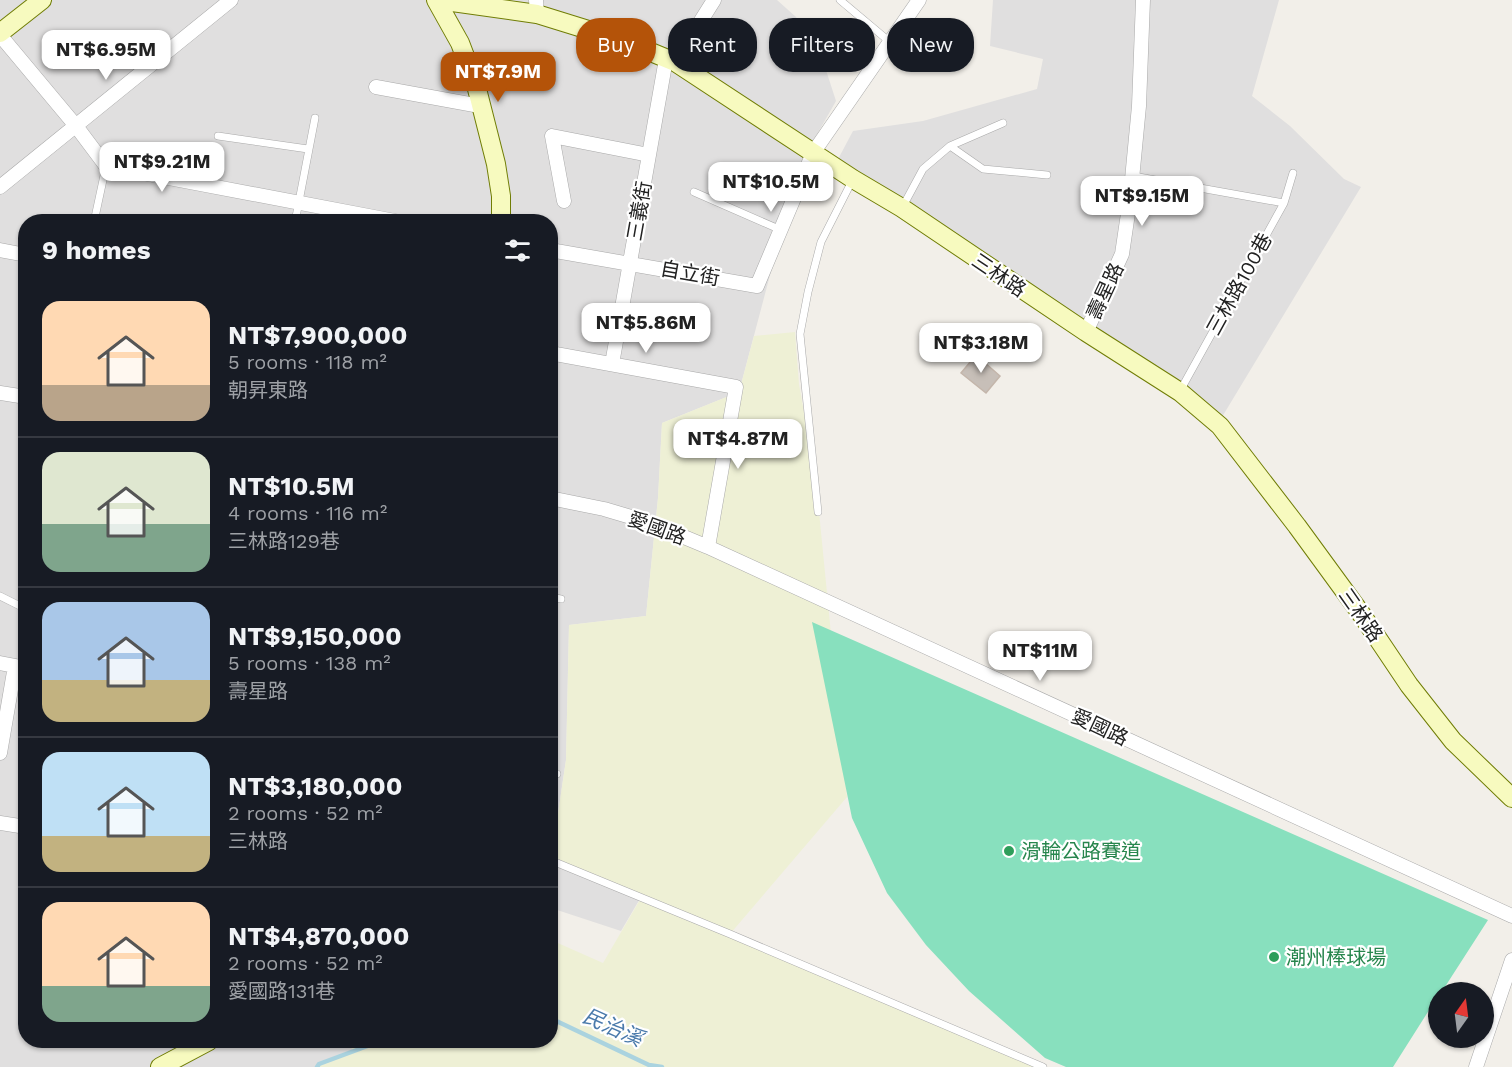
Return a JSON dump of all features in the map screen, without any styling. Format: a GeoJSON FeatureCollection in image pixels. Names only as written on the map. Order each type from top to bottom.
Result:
{"type":"FeatureCollection","features":[{"type":"Feature","properties":{"kind":"main road"},"geometry":{"type":"LineString","coordinates":[[0,34],[42,0]]}},
{"type":"Feature","properties":{"kind":"main road"},"geometry":{"type":"LineString","coordinates":[[437,0],[460,43],[476,85],[496,164],[501,214]]}},
{"type":"Feature","properties":{"kind":"main road","name":"三林路"},"geometry":{"type":"LineString","coordinates":[[437,0],[536,7],[668,60]]}},
{"type":"Feature","properties":{"kind":"main road","name":"三林路"},"geometry":{"type":"LineString","coordinates":[[688,72],[853,179],[903,208],[1086,332],[1180,392],[1220,426],[1297,526],[1438,723],[1453,741],[1512,798]]}},
{"type":"Feature","properties":{"kind":"main road"},"geometry":{"type":"LineString","coordinates":[[160,1067],[195,1048]]}},
{"type":"Feature","properties":{"kind":"street"},"geometry":{"type":"LineString","coordinates":[[0,187],[231,0]]}},
{"type":"Feature","properties":{"kind":"street"},"geometry":{"type":"LineString","coordinates":[[701,18],[714,0]]}},
{"type":"Feature","properties":{"kind":"street"},"geometry":{"type":"LineString","coordinates":[[907,18],[919,0]]}},
{"type":"Feature","properties":{"kind":"street","name":"壽星路"},"geometry":{"type":"LineString","coordinates":[[1086,332],[1122,254],[1139,106],[1143,0]]}},
{"type":"Feature","properties":{"kind":"street"},"geometry":{"type":"LineString","coordinates":[[0,34],[106,166],[359,214]]}},
{"type":"Feature","properties":{"kind":"street"},"geometry":{"type":"LineString","coordinates":[[781,230],[813,153],[887,46]]}},
{"type":"Feature","properties":{"kind":"street","name":"三義街"},"geometry":{"type":"LineString","coordinates":[[612,364],[649,154],[668,72]]}},
{"type":"Feature","properties":{"kind":"street"},"geometry":{"type":"LineString","coordinates":[[376,87],[480,106]]}},
{"type":"Feature","properties":{"kind":"street"},"geometry":{"type":"LineString","coordinates":[[564,201],[552,136],[649,154]]}},
{"type":"Feature","properties":{"kind":"street","name":"自立街"},"geometry":{"type":"LineString","coordinates":[[558,251],[758,286],[781,230]]}},
{"type":"Feature","properties":{"kind":"street"},"geometry":{"type":"LineString","coordinates":[[0,250],[18,253]]}},
{"type":"Feature","properties":{"kind":"street"},"geometry":{"type":"LineString","coordinates":[[558,354],[736,387],[708,547]]}},
{"type":"Feature","properties":{"kind":"street"},"geometry":{"type":"LineString","coordinates":[[0,393],[18,396]]}},
{"type":"Feature","properties":{"kind":"street","name":"愛國路"},"geometry":{"type":"LineString","coordinates":[[558,500],[604,509],[648,522],[708,547],[1512,916]]}},
{"type":"Feature","properties":{"kind":"street"},"geometry":{"type":"LineString","coordinates":[[0,663],[18,667]]}},
{"type":"Feature","properties":{"kind":"street"},"geometry":{"type":"LineString","coordinates":[[0,753],[18,676]]}},
{"type":"Feature","properties":{"kind":"street"},"geometry":{"type":"LineString","coordinates":[[0,823],[18,826]]}},
{"type":"Feature","properties":{"kind":"street"},"geometry":{"type":"LineString","coordinates":[[1476,1067],[1512,960]]}},
{"type":"Feature","properties":{"kind":"lane"},"geometry":{"type":"LineString","coordinates":[[840,0],[887,39]]}},
{"type":"Feature","properties":{"kind":"lane"},"geometry":{"type":"LineString","coordinates":[[296,214],[315,118]]}},
{"type":"Feature","properties":{"kind":"lane"},"geometry":{"type":"LineString","coordinates":[[903,208],[923,169],[950,146],[1003,123]]}},
{"type":"Feature","properties":{"kind":"lane"},"geometry":{"type":"LineString","coordinates":[[218,136],[308,149]]}},
{"type":"Feature","properties":{"kind":"lane"},"geometry":{"type":"LineString","coordinates":[[950,146],[983,169],[1047,175]]}},
{"type":"Feature","properties":{"kind":"lane"},"geometry":{"type":"LineString","coordinates":[[96,214],[106,166]]}},
{"type":"Feature","properties":{"kind":"lane","name":"三林路100巷"},"geometry":{"type":"LineString","coordinates":[[1180,392],[1284,203],[1293,173]]}},
{"type":"Feature","properties":{"kind":"lane"},"geometry":{"type":"LineString","coordinates":[[1132,176],[1284,203]]}},
{"type":"Feature","properties":{"kind":"lane"},"geometry":{"type":"LineString","coordinates":[[818,512],[800,334],[821,242],[853,179]]}},
{"type":"Feature","properties":{"kind":"lane"},"geometry":{"type":"LineString","coordinates":[[694,192],[781,230]]}},
{"type":"Feature","properties":{"kind":"lane"},"geometry":{"type":"LineString","coordinates":[[0,596],[18,603]]}},
{"type":"Feature","properties":{"kind":"lane"},"geometry":{"type":"LineString","coordinates":[[558,863],[1042,1067]]}},
{"type":"Feature","properties":{"kind":"shaded area"},"geometry":{"type":"Polygon","coordinates":[[[0,0],[777,0],[797,18],[769,18],[769,72],[827,72],[836,101],[799,166],[739,392],[662,423],[658,498],[646,616],[569,625],[566,760],[558,813],[558,214],[18,214],[18,1048],[352,1048],[354,1051],[316,1067],[0,1067],[0,0]]]}},
{"type":"Feature","properties":{"kind":"shaded area"},"geometry":{"type":"Polygon","coordinates":[[[993,0],[1279,0],[1252,96],[1290,126],[1344,179],[1361,187],[1222,417],[836,163],[853,131],[923,121],[1037,89],[1043,59],[990,46],[993,0]]]}},
{"type":"Feature","properties":{"kind":"shaded area"},"geometry":{"type":"Polygon","coordinates":[[[558,863],[641,897],[621,931],[558,910],[558,863]]]}},
{"type":"Feature","properties":{"kind":"green space"},"geometry":{"type":"Polygon","coordinates":[[[795,332],[799,384],[816,481],[847,797],[730,934],[1040,1067],[317,1067],[319,1064],[353,1051],[351,1048],[558,1048],[558,943],[603,963],[641,898],[558,863],[558,813],[566,760],[569,625],[646,616],[658,498],[662,423],[739,392],[754,336],[795,332]]]}},
{"type":"Feature","properties":{"kind":"green space"},"geometry":{"type":"Polygon","coordinates":[[[812,622],[1488,920],[1448,982],[1428,982],[1428,1012],[1393,1067],[1066,1067],[1045,1058],[969,991],[926,945],[887,893],[852,818],[812,622]]]}},
{"type":"Feature","properties":{"kind":"building"},"geometry":{"type":"Polygon","coordinates":[[[976,355],[1000,376],[986,393],[961,373],[976,355]]]}},
{"type":"Feature","properties":{"kind":"waterway","name":"民治溪"},"geometry":{"type":"LineString","coordinates":[[558,1022],[649,1065],[662,1067]]}},
{"type":"Feature","properties":{"kind":"waterway","name":"民治溪"},"geometry":{"type":"LineString","coordinates":[[317,1067],[319,1064],[362,1048]]}},
{"type":"Feature","properties":{"kind":"place","name":"滑輪公路賽道"},"geometry":{"type":"Point","coordinates":[1009,851]}},
{"type":"Feature","properties":{"kind":"place","name":"潮州棒球場"},"geometry":{"type":"Point","coordinates":[1274,957]}}]}
